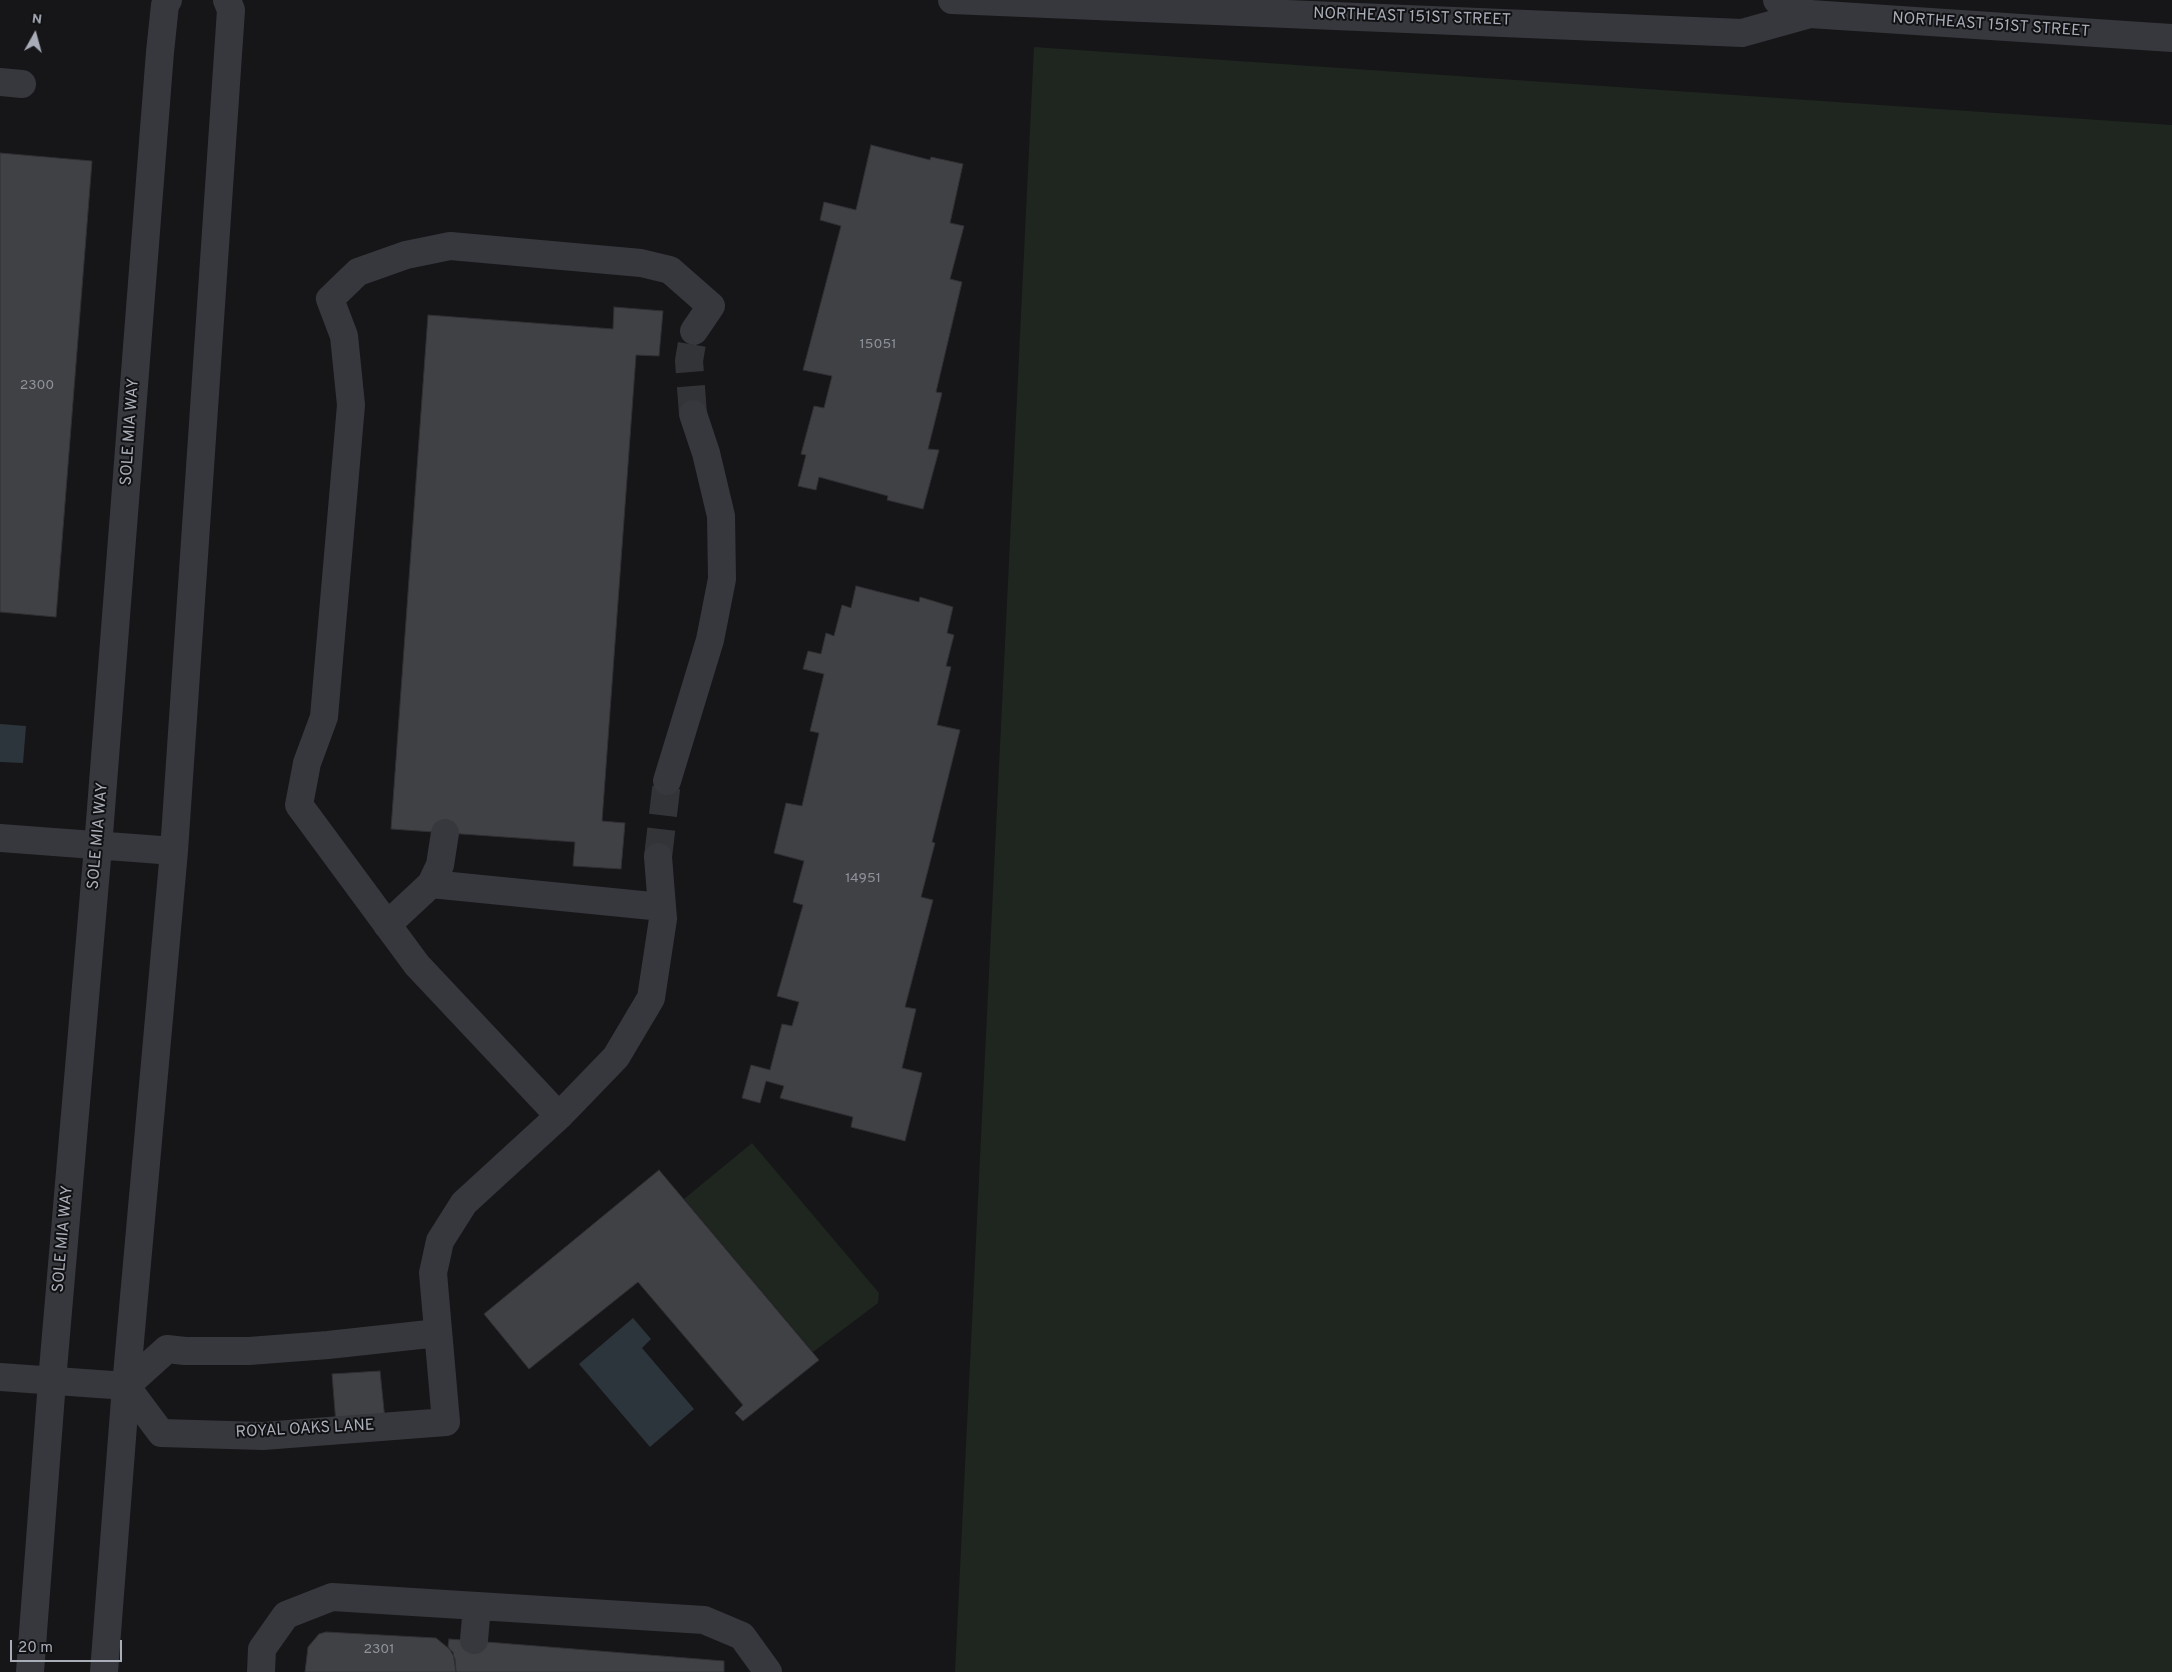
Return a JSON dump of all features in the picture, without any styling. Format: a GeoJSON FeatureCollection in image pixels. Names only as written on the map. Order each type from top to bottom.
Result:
{"type":"FeatureCollection","features":[{"type":"Feature","properties":{"kind":"street","name":"SOLE MIA WAY"},"geometry":{"type":"LineString","coordinates":[[30,1672],[52,1381],[98,847],[160,52],[165,5],[168,0]]}},
{"type":"Feature","properties":{"kind":"street"},"geometry":{"type":"LineString","coordinates":[[104,1672],[126,1386],[174,851],[231,10],[227,0]]}},
{"type":"Feature","properties":{"kind":"street","name":"NORTHEAST 151ST STREET"},"geometry":{"type":"LineString","coordinates":[[952,0],[1742,34],[1810,14]]}},
{"type":"Feature","properties":{"kind":"street","name":"NORTHEAST 151ST STREET"},"geometry":{"type":"LineString","coordinates":[[1777,0],[1810,14],[2172,38]]}},
{"type":"Feature","properties":{"kind":"street"},"geometry":{"type":"LineString","coordinates":[[559,1116],[417,965],[299,805],[307,762],[324,717],[351,405],[344,336],[330,299],[358,272],[406,255],[450,246],[641,263],[670,270],[711,306],[694,331]]}},
{"type":"Feature","properties":{"kind":"street"},"geometry":{"type":"LineString","coordinates":[[667,781],[710,640],[722,579],[721,516],[706,453],[693,414]]}},
{"type":"Feature","properties":{"kind":"street"},"geometry":{"type":"LineString","coordinates":[[387,925],[431,884],[440,864],[445,833]]}},
{"type":"Feature","properties":{"kind":"street"},"geometry":{"type":"LineString","coordinates":[[0,838],[98,847],[174,851]]}},
{"type":"Feature","properties":{"kind":"street","name":"ROYAL OAKS LANE"},"geometry":{"type":"LineString","coordinates":[[126,1386],[160,1433],[263,1436],[446,1422],[433,1273],[440,1241],[464,1203],[559,1116],[616,1057],[651,998],[663,919],[658,857]]}},
{"type":"Feature","properties":{"kind":"street"},"geometry":{"type":"LineString","coordinates":[[431,884],[662,907]]}},
{"type":"Feature","properties":{"kind":"street"},"geometry":{"type":"LineString","coordinates":[[0,1377],[126,1386],[167,1349],[185,1351],[249,1351],[328,1345],[438,1332]]}},
{"type":"Feature","properties":{"kind":"street"},"geometry":{"type":"LineString","coordinates":[[261,1672],[262,1649],[286,1615],[332,1597],[704,1620],[742,1636],[768,1672]]}},
{"type":"Feature","properties":{"kind":"street"},"geometry":{"type":"LineString","coordinates":[[474,1640],[477,1606]]}},
{"type":"Feature","properties":{"kind":"shaded area"},"geometry":{"type":"Polygon","coordinates":[[[1034,47],[2172,125],[2172,1672],[955,1672],[1034,47]]]}},
{"type":"Feature","properties":{"kind":"shaded area"},"geometry":{"type":"Polygon","coordinates":[[[0,724],[26,726],[23,763],[0,762],[0,724]]]}},
{"type":"Feature","properties":{"kind":"shaded area"},"geometry":{"type":"Polygon","coordinates":[[[752,1143],[879,1293],[878,1303],[813,1352],[684,1199],[752,1143]]]}},
{"type":"Feature","properties":{"kind":"shaded area"},"geometry":{"type":"Polygon","coordinates":[[[633,1318],[651,1339],[642,1348],[694,1409],[650,1447],[579,1364],[633,1318]]]}},
{"type":"Feature","properties":{"kind":"building"},"geometry":{"type":"Polygon","coordinates":[[[871,145],[930,160],[931,157],[963,164],[950,223],[964,226],[950,279],[962,282],[936,392],[942,393],[928,449],[939,450],[923,509],[887,500],[888,496],[819,477],[816,490],[798,486],[806,455],[801,454],[814,406],[824,408],[832,376],[803,370],[841,226],[820,220],[824,202],[856,210],[871,145]]]}},
{"type":"Feature","properties":{"kind":"building"},"geometry":{"type":"Polygon","coordinates":[[[0,153],[92,161],[56,617],[0,612],[0,153]]]}},
{"type":"Feature","properties":{"kind":"building"},"geometry":{"type":"Polygon","coordinates":[[[614,307],[663,311],[659,356],[636,355],[602,821],[625,823],[621,869],[573,866],[575,842],[391,829],[428,315],[613,329],[614,307]]]}},
{"type":"Feature","properties":{"kind":"building"},"geometry":{"type":"Polygon","coordinates":[[[856,586],[919,602],[920,597],[953,607],[947,633],[954,635],[946,666],[951,667],[937,725],[960,730],[932,842],[935,843],[921,897],[933,900],[905,1007],[916,1009],[902,1068],[922,1073],[905,1141],[851,1127],[853,1117],[780,1098],[784,1086],[766,1081],[760,1103],[742,1098],[751,1065],[770,1070],[782,1024],[792,1026],[799,1002],[777,996],[803,905],[793,902],[804,861],[774,853],[786,803],[802,806],[819,733],[810,731],[824,674],[803,669],[808,651],[821,654],[826,633],[834,636],[842,605],[851,608],[856,586]]]}},
{"type":"Feature","properties":{"kind":"building"},"geometry":{"type":"Polygon","coordinates":[[[659,1170],[819,1360],[743,1421],[735,1413],[743,1405],[638,1282],[529,1369],[484,1314],[659,1170]]]}},
{"type":"Feature","properties":{"kind":"building"},"geometry":{"type":"Polygon","coordinates":[[[380,1371],[385,1420],[336,1424],[332,1374],[380,1371]]]}},
{"type":"Feature","properties":{"kind":"building"},"geometry":{"type":"Polygon","coordinates":[[[326,1632],[436,1638],[453,1652],[456,1672],[305,1672],[308,1647],[319,1634],[326,1632]]]}},
{"type":"Feature","properties":{"kind":"building"},"geometry":{"type":"Polygon","coordinates":[[[449,1639],[724,1661],[724,1672],[456,1672],[455,1659],[448,1646],[449,1639]]]}},
{"type":"Feature","properties":{"kind":"tunnel"},"geometry":{"type":"LineString","coordinates":[[693,414],[689,361],[694,331]]}},
{"type":"Feature","properties":{"kind":"tunnel"},"geometry":{"type":"LineString","coordinates":[[658,857],[667,781]]}}]}
